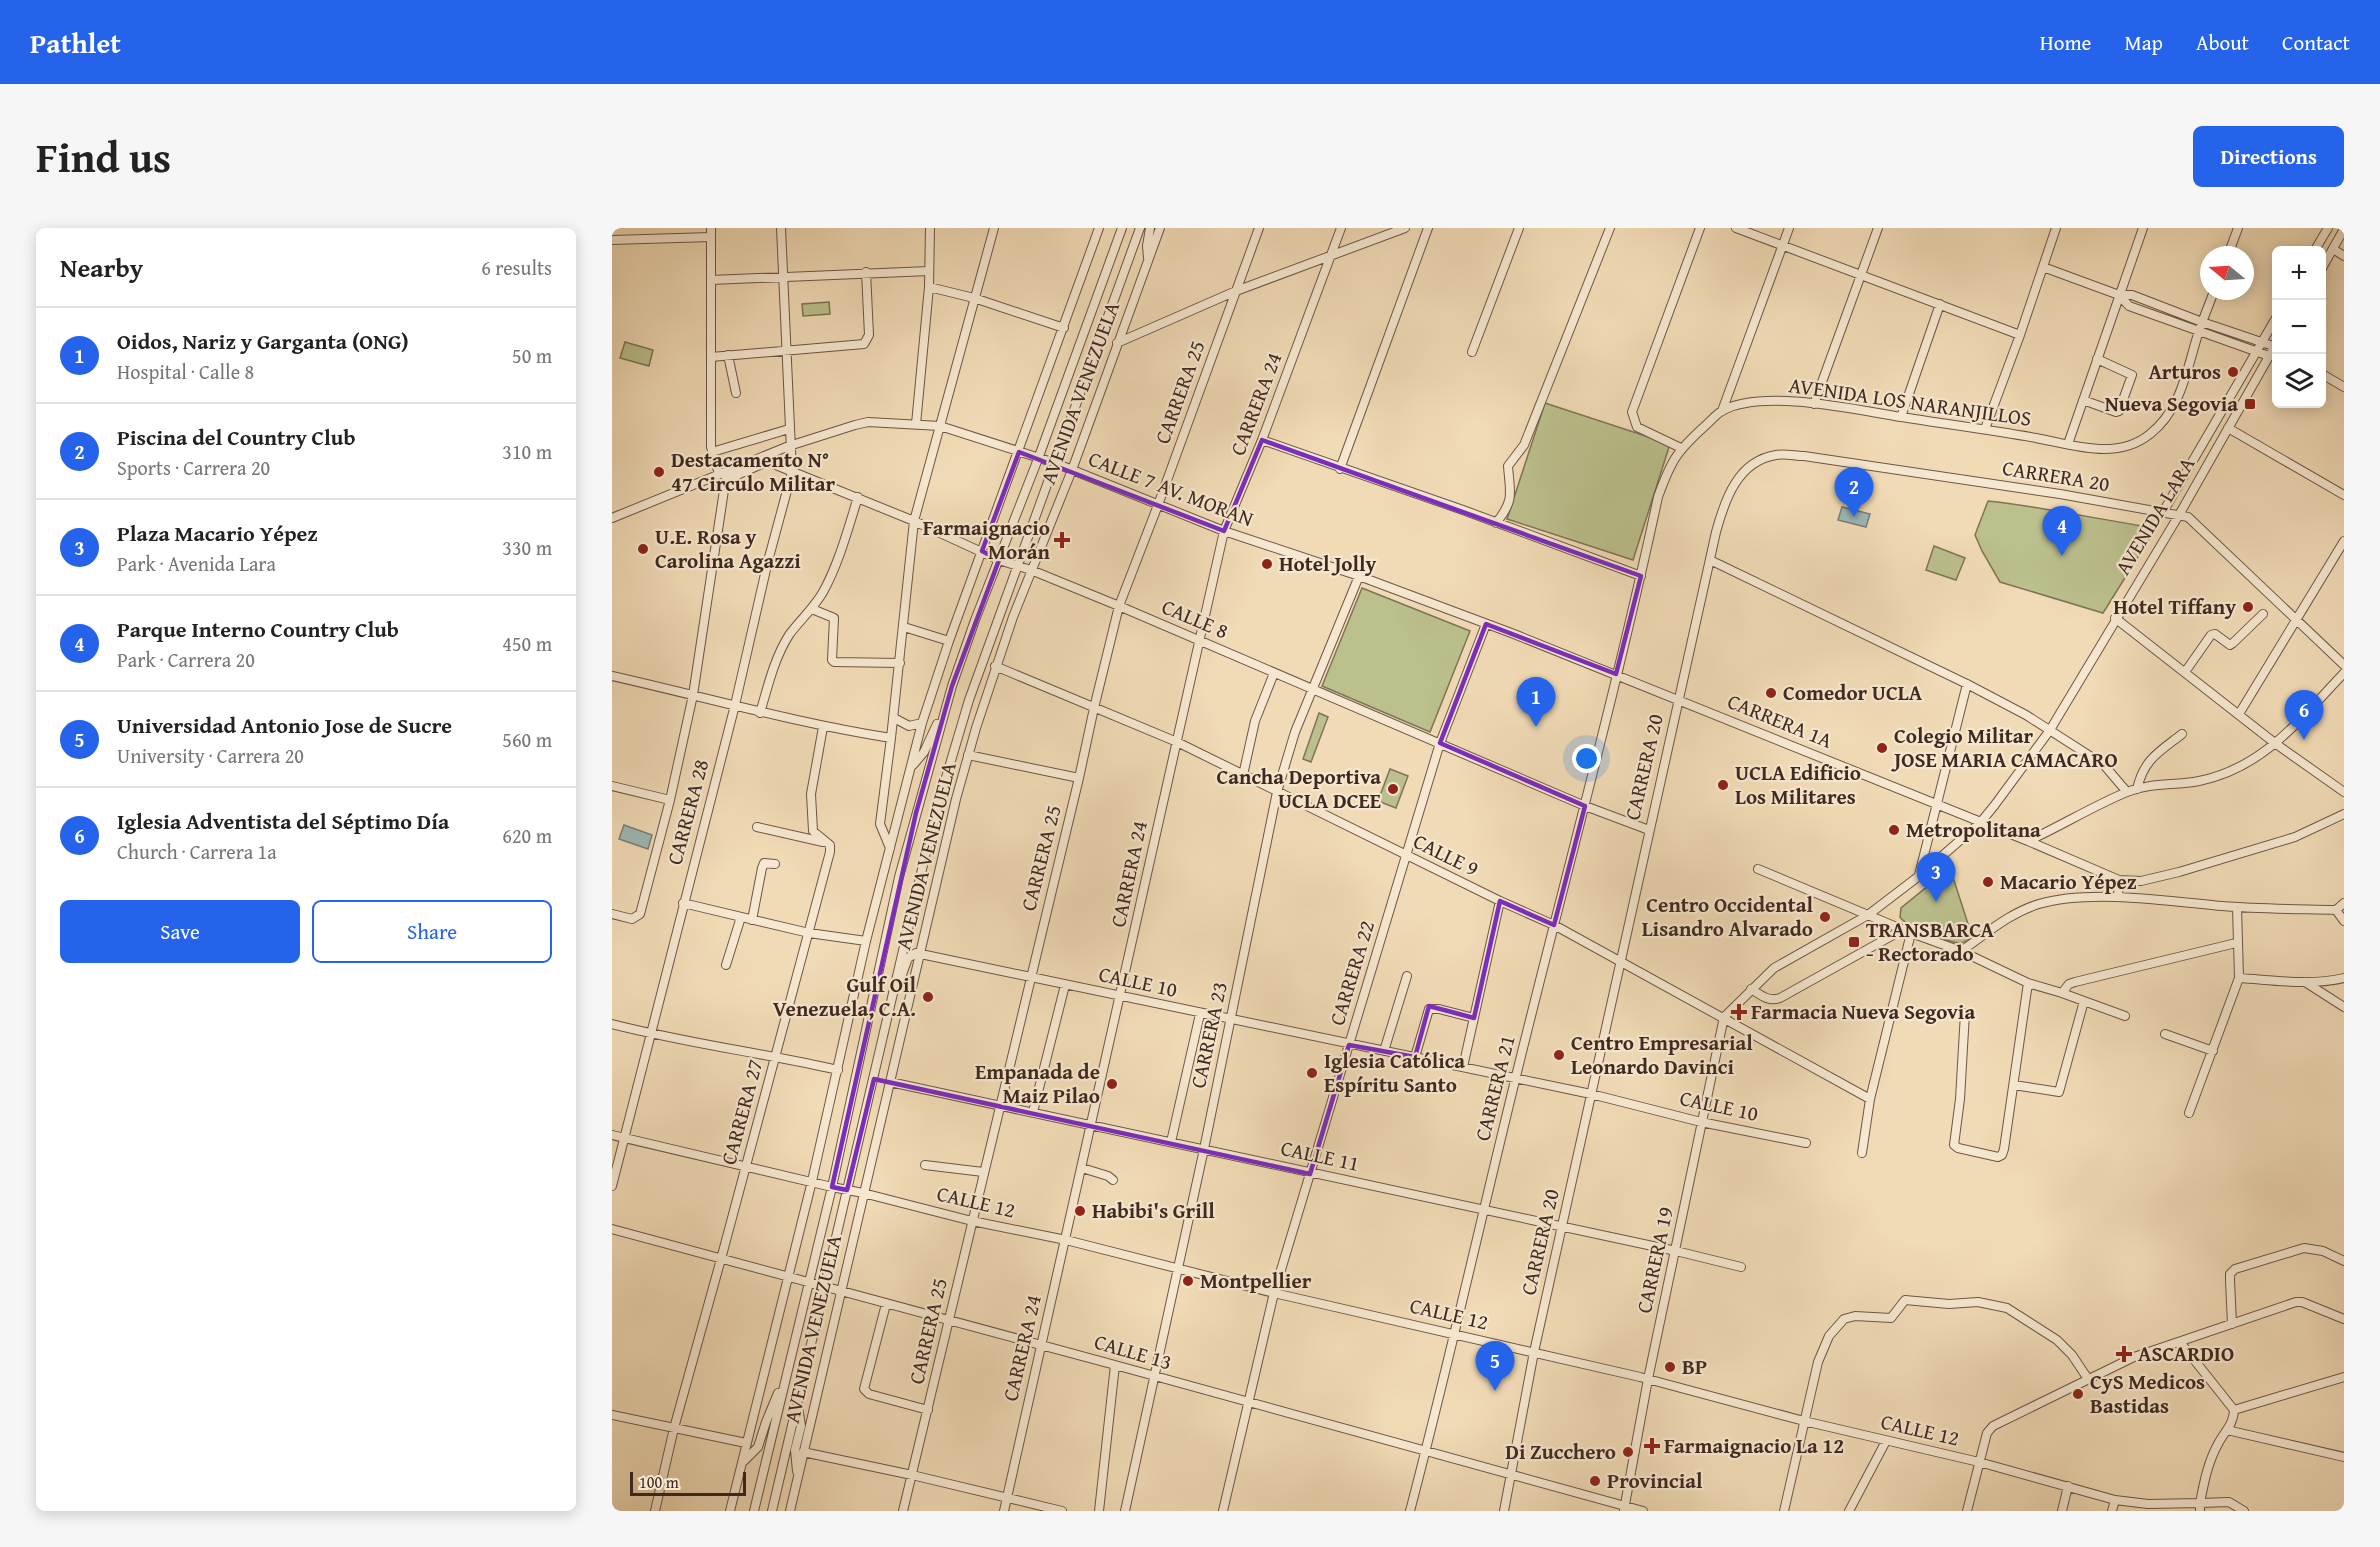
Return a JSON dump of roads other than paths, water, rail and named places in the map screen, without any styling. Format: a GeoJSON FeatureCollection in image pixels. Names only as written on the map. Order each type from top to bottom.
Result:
{"type":"FeatureCollection","features":[{"type":"Feature","properties":{"kind":"street","name":"CARRERA 28"},"geometry":{"type":"LineString","coordinates":[[612,1186],[735,705],[768,561],[792,471],[789,446],[781,228]]}},
{"type":"Feature","properties":{"kind":"street"},"geometry":{"type":"LineString","coordinates":[[916,424],[929,287],[930,228]]}},
{"type":"Feature","properties":{"kind":"street"},"geometry":{"type":"LineString","coordinates":[[890,848],[880,824],[894,718],[914,521],[994,228]]}},
{"type":"Feature","properties":{"kind":"street","name":"AVENIDA VENEZUELA"},"geometry":{"type":"LineString","coordinates":[[730,1511],[812,1181],[866,941],[922,723],[981,551],[1099,228]]}},
{"type":"Feature","properties":{"kind":"street","name":"AVENIDA VENEZUELA"},"geometry":{"type":"LineString","coordinates":[[754,1511],[832,1188],[899,877],[945,710],[975,620],[1038,459],[1122,228]]}},
{"type":"Feature","properties":{"kind":"street","name":"AVENIDA VENEZUELA"},"geometry":{"type":"LineString","coordinates":[[772,1511],[937,807],[969,700],[1140,228]]}},
{"type":"Feature","properties":{"kind":"street"},"geometry":{"type":"LineString","coordinates":[[1149,262],[1147,246],[1150,228]]}},
{"type":"Feature","properties":{"kind":"street","name":"AVENIDA VENEZUELA"},"geometry":{"type":"LineString","coordinates":[[790,1511],[863,1193],[968,755],[995,666],[1072,470],[1160,228]]}},
{"type":"Feature","properties":{"kind":"street","name":"CARRERA 25"},"geometry":{"type":"LineString","coordinates":[[903,1511],[1119,606],[1259,228]]}},
{"type":"Feature","properties":{"kind":"street","name":"CARRERA 24"},"geometry":{"type":"LineString","coordinates":[[1004,1511],[1224,531],[1262,440],[1341,228]]}},
{"type":"Feature","properties":{"kind":"street"},"geometry":{"type":"LineString","coordinates":[[1117,343],[1236,291],[1405,228]]}},
{"type":"Feature","properties":{"kind":"street"},"geometry":{"type":"LineString","coordinates":[[1340,469],[1428,228]]}},
{"type":"Feature","properties":{"kind":"street"},"geometry":{"type":"LineString","coordinates":[[1472,352],[1519,228]]}},
{"type":"Feature","properties":{"kind":"street"},"geometry":{"type":"LineString","coordinates":[[1496,523],[1507,510],[1510,500],[1512,490],[1508,466],[1524,445],[1610,228]]}},
{"type":"Feature","properties":{"kind":"street"},"geometry":{"type":"LineString","coordinates":[[1681,448],[1638,427],[1632,412],[1700,228]]}},
{"type":"Feature","properties":{"kind":"street"},"geometry":{"type":"LineString","coordinates":[[1736,228],[2020,335]]}},
{"type":"Feature","properties":{"kind":"street"},"geometry":{"type":"LineString","coordinates":[[1722,411],[1790,228]]}},
{"type":"Feature","properties":{"kind":"street"},"geometry":{"type":"LineString","coordinates":[[1814,404],[1878,228]]}},
{"type":"Feature","properties":{"kind":"street"},"geometry":{"type":"LineString","coordinates":[[1985,429],[2056,228]]}},
{"type":"Feature","properties":{"kind":"street"},"geometry":{"type":"LineString","coordinates":[[2068,444],[2143,228]]}},
{"type":"Feature","properties":{"kind":"street"},"geometry":{"type":"LineString","coordinates":[[2231,246],[2238,228]]}},
{"type":"Feature","properties":{"kind":"street"},"geometry":{"type":"LineString","coordinates":[[2317,246],[2328,228]]}},
{"type":"Feature","properties":{"kind":"street"},"geometry":{"type":"LineString","coordinates":[[2326,260],[2344,229]]}},
{"type":"Feature","properties":{"kind":"street"},"geometry":{"type":"LineString","coordinates":[[612,240],[711,232],[710,414],[712,452],[723,477],[693,695],[670,800],[640,914],[632,919],[612,914]]}},
{"type":"Feature","properties":{"kind":"street"},"geometry":{"type":"LineString","coordinates":[[2332,249],[2344,256]]}},
{"type":"Feature","properties":{"kind":"street"},"geometry":{"type":"LineString","coordinates":[[2043,267],[2119,296],[2129,306],[2270,356]]}},
{"type":"Feature","properties":{"kind":"street"},"geometry":{"type":"LineString","coordinates":[[711,280],[929,271]]}},
{"type":"Feature","properties":{"kind":"street"},"geometry":{"type":"LineString","coordinates":[[711,357],[864,344],[869,335],[866,272]]}},
{"type":"Feature","properties":{"kind":"street"},"geometry":{"type":"LineString","coordinates":[[929,287],[974,298],[1064,328]]}},
{"type":"Feature","properties":{"kind":"street"},"geometry":{"type":"LineString","coordinates":[[2119,296],[2132,295],[2202,322],[2272,345]]}},
{"type":"Feature","properties":{"kind":"street","name":"AVENIDA LOS NARANJILLOS"},"geometry":{"type":"LineString","coordinates":[[1616,674],[1658,497],[1674,458],[1681,448],[1722,411],[1748,403],[1765,401],[1814,404],[1985,429],[2084,448],[2104,450],[2129,446],[2149,436],[2166,419],[2179,396],[2211,300]]}},
{"type":"Feature","properties":{"kind":"street"},"geometry":{"type":"LineString","coordinates":[[1901,417],[1940,304]]}},
{"type":"Feature","properties":{"kind":"street","name":"AVENIDA LARA"},"geometry":{"type":"LineString","coordinates":[[2163,512],[2272,326]]}},
{"type":"Feature","properties":{"kind":"street","name":"AVENIDA LARA"},"geometry":{"type":"LineString","coordinates":[[1724,1017],[1774,968],[1868,915],[1980,823],[2050,730],[2115,618],[2179,515],[2272,353]]}},
{"type":"Feature","properties":{"kind":"street"},"geometry":{"type":"LineString","coordinates":[[728,355],[736,393]]}},
{"type":"Feature","properties":{"kind":"street"},"geometry":{"type":"LineString","coordinates":[[2083,400],[2116,412],[2121,408],[2132,375],[2097,359]]}},
{"type":"Feature","properties":{"kind":"street"},"geometry":{"type":"LineString","coordinates":[[2326,376],[2344,387]]}},
{"type":"Feature","properties":{"kind":"street","name":"CALLE 7 AV. MORAN"},"geometry":{"type":"LineString","coordinates":[[723,477],[728,470],[789,446],[868,422],[939,426],[1055,463],[1224,531],[1359,576],[1678,699]]}},
{"type":"Feature","properties":{"kind":"street"},"geometry":{"type":"LineString","coordinates":[[2228,428],[2344,495]]}},
{"type":"Feature","properties":{"kind":"street"},"geometry":{"type":"LineString","coordinates":[[712,452],[789,429]]}},
{"type":"Feature","properties":{"kind":"street"},"geometry":{"type":"LineString","coordinates":[[1262,440],[1641,576]]}},
{"type":"Feature","properties":{"kind":"street","name":"CARRERA 20"},"geometry":{"type":"LineString","coordinates":[[1504,1511],[1534,1352],[1678,699],[1722,510],[1735,483],[1750,464],[1776,455],[1804,456],[2037,490],[2179,515]]}},
{"type":"Feature","properties":{"kind":"street","name":"CALLE 8"},"geometry":{"type":"LineString","coordinates":[[723,477],[766,462],[792,471],[914,521],[999,560],[1031,570],[1119,606],[1312,691],[1585,806],[1649,830]]}},
{"type":"Feature","properties":{"kind":"street"},"geometry":{"type":"LineString","coordinates":[[612,518],[723,477]]}},
{"type":"Feature","properties":{"kind":"street"},"geometry":{"type":"LineString","coordinates":[[760,713],[773,670],[784,644],[812,609],[828,584],[858,497]]}},
{"type":"Feature","properties":{"kind":"street"},"geometry":{"type":"LineString","coordinates":[[2179,515],[2188,517],[2344,665]]}},
{"type":"Feature","properties":{"kind":"street"},"geometry":{"type":"LineString","coordinates":[[2240,714],[2344,541]]}},
{"type":"Feature","properties":{"kind":"street"},"geometry":{"type":"LineString","coordinates":[[1710,560],[1967,684],[2050,730],[2104,765],[2127,792]]}},
{"type":"Feature","properties":{"kind":"street","name":"CARRERA 23"},"geometry":{"type":"LineString","coordinates":[[1125,1511],[1204,1149],[1277,792],[1295,732],[1359,576]]}},
{"type":"Feature","properties":{"kind":"street"},"geometry":{"type":"LineString","coordinates":[[812,609],[834,618],[832,660],[834,662],[900,663]]}},
{"type":"Feature","properties":{"kind":"street"},"geometry":{"type":"LineString","coordinates":[[2185,672],[2211,635],[2215,634],[2230,645],[2263,614]]}},
{"type":"Feature","properties":{"kind":"street"},"geometry":{"type":"LineString","coordinates":[[2115,618],[2276,744],[2344,792]]}},
{"type":"Feature","properties":{"kind":"street","name":"CARRERA 22"},"geometry":{"type":"LineString","coordinates":[[1223,1511],[1274,1293],[1440,743],[1486,624]]}},
{"type":"Feature","properties":{"kind":"street"},"geometry":{"type":"LineString","coordinates":[[904,627],[949,641]]}},
{"type":"Feature","properties":{"kind":"street","name":"CALLE 9"},"geometry":{"type":"LineString","coordinates":[[995,666],[1177,742],[1500,901],[1554,925],[1870,1099]]}},
{"type":"Feature","properties":{"kind":"street"},"geometry":{"type":"LineString","coordinates":[[1244,775],[1255,721],[1274,673]]}},
{"type":"Feature","properties":{"kind":"street"},"geometry":{"type":"LineString","coordinates":[[2028,841],[2127,792],[2153,784],[2198,781],[2229,773],[2276,744],[2344,673]]}},
{"type":"Feature","properties":{"kind":"street","name":"CARRERA 21"},"geometry":{"type":"LineString","coordinates":[[1410,1511],[1616,674]]}},
{"type":"Feature","properties":{"kind":"street"},"geometry":{"type":"LineString","coordinates":[[612,676],[824,727],[891,735]]}},
{"type":"Feature","properties":{"kind":"street"},"geometry":{"type":"LineString","coordinates":[[1918,876],[1967,684]]}},
{"type":"Feature","properties":{"kind":"street","name":"CARRERA 1A"},"geometry":{"type":"LineString","coordinates":[[1678,699],[2119,880]]}},
{"type":"Feature","properties":{"kind":"street"},"geometry":{"type":"LineString","coordinates":[[911,767],[924,752],[945,710]]}},
{"type":"Feature","properties":{"kind":"street"},"geometry":{"type":"LineString","coordinates":[[894,718],[909,726],[922,723]]}},
{"type":"Feature","properties":{"kind":"street"},"geometry":{"type":"LineString","coordinates":[[824,727],[810,804],[813,831],[826,842]]}},
{"type":"Feature","properties":{"kind":"street"},"geometry":{"type":"LineString","coordinates":[[2137,789],[2140,775],[2152,757],[2182,734]]}},
{"type":"Feature","properties":{"kind":"street"},"geometry":{"type":"LineString","coordinates":[[968,755],[1079,778]]}},
{"type":"Feature","properties":{"kind":"street"},"geometry":{"type":"LineString","coordinates":[[612,786],[670,800]]}},
{"type":"Feature","properties":{"kind":"street"},"geometry":{"type":"LineString","coordinates":[[2118,897],[2119,880],[2141,880],[2179,872],[2295,837],[2344,814]]}},
{"type":"Feature","properties":{"kind":"street"},"geometry":{"type":"LineString","coordinates":[[757,827],[826,842]]}},
{"type":"Feature","properties":{"kind":"street","name":"CARRERA 27"},"geometry":{"type":"LineString","coordinates":[[655,1511],[674,1428],[830,852],[830,845],[826,842]]}},
{"type":"Feature","properties":{"kind":"street"},"geometry":{"type":"LineString","coordinates":[[752,920],[764,863],[775,864]]}},
{"type":"Feature","properties":{"kind":"street"},"geometry":{"type":"LineString","coordinates":[[1758,869],[1961,951],[2028,983],[2125,1016]]}},
{"type":"Feature","properties":{"kind":"street"},"geometry":{"type":"LineString","coordinates":[[1961,951],[2000,922],[2038,904],[2064,899],[2118,897],[2237,907],[2336,910],[2344,903]]}},
{"type":"Feature","properties":{"kind":"street"},"geometry":{"type":"LineString","coordinates":[[1462,1067],[1500,901]]}},
{"type":"Feature","properties":{"kind":"street"},"geometry":{"type":"LineString","coordinates":[[683,903],[809,933],[866,941]]}},
{"type":"Feature","properties":{"kind":"street"},"geometry":{"type":"LineString","coordinates":[[2189,1113],[2239,978],[2236,942],[2237,907]]}},
{"type":"Feature","properties":{"kind":"street"},"geometry":{"type":"LineString","coordinates":[[2336,910],[2344,921]]}},
{"type":"Feature","properties":{"kind":"street"},"geometry":{"type":"LineString","coordinates":[[726,965],[741,917]]}},
{"type":"Feature","properties":{"kind":"street"},"geometry":{"type":"LineString","coordinates":[[1751,989],[1765,998],[1772,1000],[1780,998],[1908,931]]}},
{"type":"Feature","properties":{"kind":"street"},"geometry":{"type":"LineString","coordinates":[[1862,1153],[1870,1099],[1908,931]]}},
{"type":"Feature","properties":{"kind":"street"},"geometry":{"type":"LineString","coordinates":[[2062,993],[2069,984],[2075,982],[2236,942]]}},
{"type":"Feature","properties":{"kind":"street"},"geometry":{"type":"LineString","coordinates":[[893,992],[908,958],[913,953],[920,954]]}},
{"type":"Feature","properties":{"kind":"street","name":"CALLE 10"},"geometry":{"type":"LineString","coordinates":[[920,954],[1591,1094],[1701,1122],[1806,1143]]}},
{"type":"Feature","properties":{"kind":"street"},"geometry":{"type":"LineString","coordinates":[[1384,1051],[1407,976]]}},
{"type":"Feature","properties":{"kind":"street"},"geometry":{"type":"LineString","coordinates":[[2239,978],[2305,982],[2344,978]]}},
{"type":"Feature","properties":{"kind":"street"},"geometry":{"type":"LineString","coordinates":[[2305,982],[2344,1007]]}},
{"type":"Feature","properties":{"kind":"street"},"geometry":{"type":"LineString","coordinates":[[1965,1013],[1961,1089],[1954,1145],[1958,1148],[1998,1157],[2002,1155],[2028,983]]}},
{"type":"Feature","properties":{"kind":"street"},"geometry":{"type":"LineString","coordinates":[[1033,1112],[1065,985]]}},
{"type":"Feature","properties":{"kind":"street"},"geometry":{"type":"LineString","coordinates":[[2014,1085],[2059,1092],[2084,1001]]}},
{"type":"Feature","properties":{"kind":"street"},"geometry":{"type":"LineString","coordinates":[[1415,1057],[1429,1009],[1439,1009],[1474,1018]]}},
{"type":"Feature","properties":{"kind":"street"},"geometry":{"type":"LineString","coordinates":[[1170,1142],[1200,1014]]}},
{"type":"Feature","properties":{"kind":"street","name":"CARRERA 19"},"geometry":{"type":"LineString","coordinates":[[1625,1508],[1648,1379],[1724,1017]]}},
{"type":"Feature","properties":{"kind":"street"},"geometry":{"type":"LineString","coordinates":[[612,1024],[838,1070]]}},
{"type":"Feature","properties":{"kind":"street"},"geometry":{"type":"LineString","coordinates":[[2165,1034],[2213,1051]]}},
{"type":"Feature","properties":{"kind":"street","name":"CALLE 11"},"geometry":{"type":"LineString","coordinates":[[890,1082],[1676,1251],[1741,1267]]}},
{"type":"Feature","properties":{"kind":"street","name":"CALLE 12"},"geometry":{"type":"LineString","coordinates":[[612,1135],[812,1181],[832,1188],[863,1193],[972,1221],[1066,1240],[1274,1293],[1648,1379],[1804,1421],[1979,1462],[2115,1500],[2200,1507],[2229,1502],[2244,1511]]}},
{"type":"Feature","properties":{"kind":"street"},"geometry":{"type":"LineString","coordinates":[[925,1165],[983,1172]]}},
{"type":"Feature","properties":{"kind":"street"},"geometry":{"type":"LineString","coordinates":[[1082,1168],[1108,1176],[1113,1180]]}},
{"type":"Feature","properties":{"kind":"street","name":"CALLE 13"},"geometry":{"type":"LineString","coordinates":[[612,1229],[1426,1450],[1625,1508],[1643,1511]]}},
{"type":"Feature","properties":{"kind":"street"},"geometry":{"type":"LineString","coordinates":[[2232,1324],[2230,1274],[2235,1269],[2304,1248],[2323,1251],[2344,1261]]}},
{"type":"Feature","properties":{"kind":"street"},"geometry":{"type":"LineString","coordinates":[[1784,1511],[1818,1362],[1829,1335],[1844,1319],[1855,1316],[1891,1318],[1905,1300],[1949,1304],[1978,1302],[2007,1308],[2057,1340],[2072,1355],[2088,1379]]}},
{"type":"Feature","properties":{"kind":"street"},"geometry":{"type":"LineString","coordinates":[[1966,1511],[1989,1429],[2134,1357],[2302,1302],[2344,1319]]}},
{"type":"Feature","properties":{"kind":"street"},"geometry":{"type":"LineString","coordinates":[[886,1304],[864,1389],[869,1394],[928,1410]]}},
{"type":"Feature","properties":{"kind":"street"},"geometry":{"type":"LineString","coordinates":[[2180,1342],[2234,1410],[2234,1419],[2218,1443],[2206,1469],[2200,1507]]}},
{"type":"Feature","properties":{"kind":"street"},"geometry":{"type":"LineString","coordinates":[[1099,1511],[1115,1365]]}},
{"type":"Feature","properties":{"kind":"street"},"geometry":{"type":"LineString","coordinates":[[743,1462],[758,1447],[787,1372]]}},
{"type":"Feature","properties":{"kind":"street"},"geometry":{"type":"LineString","coordinates":[[2234,1410],[2344,1377]]}},
{"type":"Feature","properties":{"kind":"street"},"geometry":{"type":"LineString","coordinates":[[797,1478],[795,1450],[801,1426],[798,1401]]}},
{"type":"Feature","properties":{"kind":"street"},"geometry":{"type":"LineString","coordinates":[[612,1415],[746,1443]]}},
{"type":"Feature","properties":{"kind":"street"},"geometry":{"type":"LineString","coordinates":[[2227,1430],[2344,1457]]}},
{"type":"Feature","properties":{"kind":"street"},"geometry":{"type":"LineString","coordinates":[[1849,1511],[1886,1441]]}},
{"type":"Feature","properties":{"kind":"street"},"geometry":{"type":"LineString","coordinates":[[803,1452],[912,1474],[1062,1511]]}},
{"type":"Feature","properties":{"kind":"street"},"geometry":{"type":"LineString","coordinates":[[2062,1511],[2068,1486]]}},
{"type":"Feature","properties":{"kind":"street"},"geometry":{"type":"LineString","coordinates":[[2112,1511],[2115,1500]]}},
{"type":"Feature","properties":{"kind":"water"},"geometry":{"type":"Polygon","coordinates":[[[1842,507],[1870,514],[1866,527],[1838,520],[1842,507]]]}},
{"type":"Feature","properties":{"kind":"water"},"geometry":{"type":"Polygon","coordinates":[[[624,825],[652,835],[648,849],[619,839],[624,825]]]}},
{"type":"Feature","properties":{"kind":"place","name":"Arturos"},"geometry":{"type":"Point","coordinates":[2233,372]}},
{"type":"Feature","properties":{"kind":"place","name":"Nueva Segovia"},"geometry":{"type":"Point","coordinates":[2250,404]}},
{"type":"Feature","properties":{"kind":"place","name":"Destacamento N° 47 Circulo Militar"},"geometry":{"type":"Point","coordinates":[659,472]}},
{"type":"Feature","properties":{"kind":"place","name":"Piscina del Country Club"},"geometry":{"type":"Point","coordinates":[1854,517]}},
{"type":"Feature","properties":{"kind":"place","name":"Farmaignacio Morán"},"geometry":{"type":"Point","coordinates":[1062,540]}},
{"type":"Feature","properties":{"kind":"place","name":"U.E. Rosa y Carolina Agazzi"},"geometry":{"type":"Point","coordinates":[643,549]}},
{"type":"Feature","properties":{"kind":"place","name":"Parque Interno Country Club"},"geometry":{"type":"Point","coordinates":[2062,556]}},
{"type":"Feature","properties":{"kind":"place","name":"Hotel Jolly"},"geometry":{"type":"Point","coordinates":[1267,564]}},
{"type":"Feature","properties":{"kind":"place","name":"Hotel Tiffany"},"geometry":{"type":"Point","coordinates":[2248,607]}},
{"type":"Feature","properties":{"kind":"place","name":"Comedor UCLA"},"geometry":{"type":"Point","coordinates":[1771,693]}},
{"type":"Feature","properties":{"kind":"place","name":"Oidos, Nariz y Garganta (ONG)"},"geometry":{"type":"Point","coordinates":[1536,727]}},
{"type":"Feature","properties":{"kind":"place","name":"Iglesia Adventista del Séptimo Día"},"geometry":{"type":"Point","coordinates":[2304,740]}},
{"type":"Feature","properties":{"kind":"place","name":"Colegio Militar JOSE MARIA CAMACARO"},"geometry":{"type":"Point","coordinates":[1882,748]}},
{"type":"Feature","properties":{"kind":"place","name":"UCLA Edificio Los Militares"},"geometry":{"type":"Point","coordinates":[1723,785]}},
{"type":"Feature","properties":{"kind":"place","name":"Cancha Deportiva UCLA DCEE"},"geometry":{"type":"Point","coordinates":[1393,789]}},
{"type":"Feature","properties":{"kind":"place","name":"Metropolitana"},"geometry":{"type":"Point","coordinates":[1894,830]}},
{"type":"Feature","properties":{"kind":"place","name":"Macario Yépez"},"geometry":{"type":"Point","coordinates":[1988,882]}},
{"type":"Feature","properties":{"kind":"place","name":"Plaza Macario Yépez"},"geometry":{"type":"Point","coordinates":[1936,902]}},
{"type":"Feature","properties":{"kind":"place","name":"Centro Occidental Lisandro Alvarado"},"geometry":{"type":"Point","coordinates":[1825,917]}},
{"type":"Feature","properties":{"kind":"place","name":"TRANSBARCA - Rectorado"},"geometry":{"type":"Point","coordinates":[1854,942]}},
{"type":"Feature","properties":{"kind":"place","name":"Gulf Oil Venezuela, C.A."},"geometry":{"type":"Point","coordinates":[928,997]}},
{"type":"Feature","properties":{"kind":"place","name":"Farmacia Nueva Segovia"},"geometry":{"type":"Point","coordinates":[1739,1012]}},
{"type":"Feature","properties":{"kind":"place","name":"Centro Empresarial Leonardo Davinci"},"geometry":{"type":"Point","coordinates":[1559,1055]}},
{"type":"Feature","properties":{"kind":"place","name":"Iglesia Católica Espíritu Santo"},"geometry":{"type":"Point","coordinates":[1312,1073]}},
{"type":"Feature","properties":{"kind":"place","name":"Empanada de Maiz Pilao"},"geometry":{"type":"Point","coordinates":[1112,1084]}},
{"type":"Feature","properties":{"kind":"place","name":"Habibi's Grill"},"geometry":{"type":"Point","coordinates":[1080,1211]}},
{"type":"Feature","properties":{"kind":"place","name":"Montpellier"},"geometry":{"type":"Point","coordinates":[1188,1281]}},
{"type":"Feature","properties":{"kind":"place","name":"ASCARDIO"},"geometry":{"type":"Point","coordinates":[2124,1354]}},
{"type":"Feature","properties":{"kind":"place","name":"BP"},"geometry":{"type":"Point","coordinates":[1670,1367]}},
{"type":"Feature","properties":{"kind":"place","name":"Universidad Antonio Jose de Sucre"},"geometry":{"type":"Point","coordinates":[1495,1391]}},
{"type":"Feature","properties":{"kind":"place","name":"CyS Medicos Bastidas"},"geometry":{"type":"Point","coordinates":[2078,1394]}},
{"type":"Feature","properties":{"kind":"place","name":"Farmaignacio La 12"},"geometry":{"type":"Point","coordinates":[1652,1446]}},
{"type":"Feature","properties":{"kind":"place","name":"Di Zucchero"},"geometry":{"type":"Point","coordinates":[1628,1452]}},
{"type":"Feature","properties":{"kind":"place","name":"Provincial"},"geometry":{"type":"Point","coordinates":[1595,1481]}}]}
